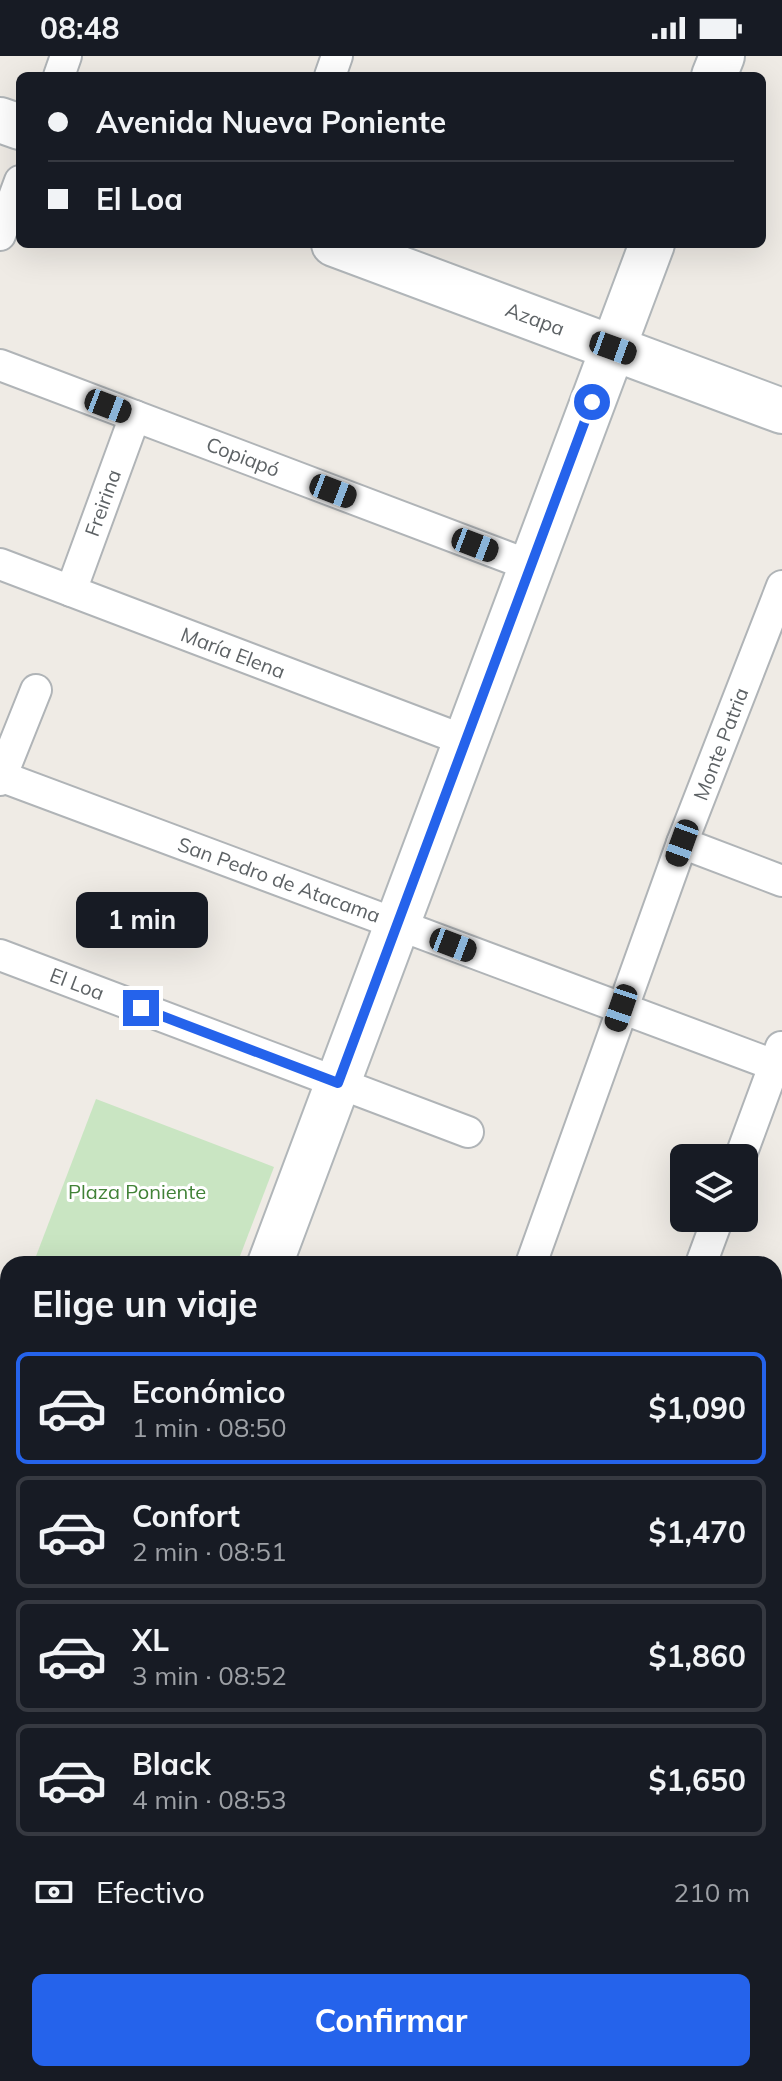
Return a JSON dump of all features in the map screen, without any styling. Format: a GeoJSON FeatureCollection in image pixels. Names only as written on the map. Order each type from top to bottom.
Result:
{"type":"FeatureCollection","features":[{"type":"Feature","properties":{"kind":"street"},"geometry":{"type":"LineString","coordinates":[[0,235],[16,192]]}},
{"type":"Feature","properties":{"kind":"street","name":"Azapa"},"geometry":{"type":"LineString","coordinates":[[345,248],[782,411]]}},
{"type":"Feature","properties":{"kind":"street"},"geometry":{"type":"LineString","coordinates":[[273,1256],[650,248]]}},
{"type":"Feature","properties":{"kind":"street","name":"Copiapó"},"geometry":{"type":"LineString","coordinates":[[0,365],[531,566]]}},
{"type":"Feature","properties":{"kind":"street","name":"Freirina"},"geometry":{"type":"LineString","coordinates":[[71,591],[135,416]]}},
{"type":"Feature","properties":{"kind":"street","name":"María Elena"},"geometry":{"type":"LineString","coordinates":[[0,564],[466,741]]}},
{"type":"Feature","properties":{"kind":"street","name":"Monte Patria"},"geometry":{"type":"LineString","coordinates":[[534,1256],[682,843],[782,586]]}},
{"type":"Feature","properties":{"kind":"street"},"geometry":{"type":"LineString","coordinates":[[1,777],[36,690]]}},
{"type":"Feature","properties":{"kind":"street","name":"San Pedro de Atacama"},"geometry":{"type":"LineString","coordinates":[[1,777],[621,1008],[780,1060]]}},
{"type":"Feature","properties":{"kind":"street"},"geometry":{"type":"LineString","coordinates":[[682,843],[782,881]]}},
{"type":"Feature","properties":{"kind":"street","name":"El Loa"},"geometry":{"type":"LineString","coordinates":[[0,955],[468,1132]]}},
{"type":"Feature","properties":{"kind":"street"},"geometry":{"type":"LineString","coordinates":[[746,1144],[780,1060]]}},
{"type":"Feature","properties":{"kind":"street"},"geometry":{"type":"LineString","coordinates":[[704,1256],[713,1232]]}},
{"type":"Feature","properties":{"kind":"green space","name":"Plaza Poniente"},"geometry":{"type":"Polygon","coordinates":[[[96,1099],[274,1167],[240,1256],[36,1256],[96,1099]]]}},
{"type":"Feature","properties":{"kind":"route"},"geometry":{"type":"LineString","coordinates":[[141,1008],[338,1083],[592,402]]}}]}
